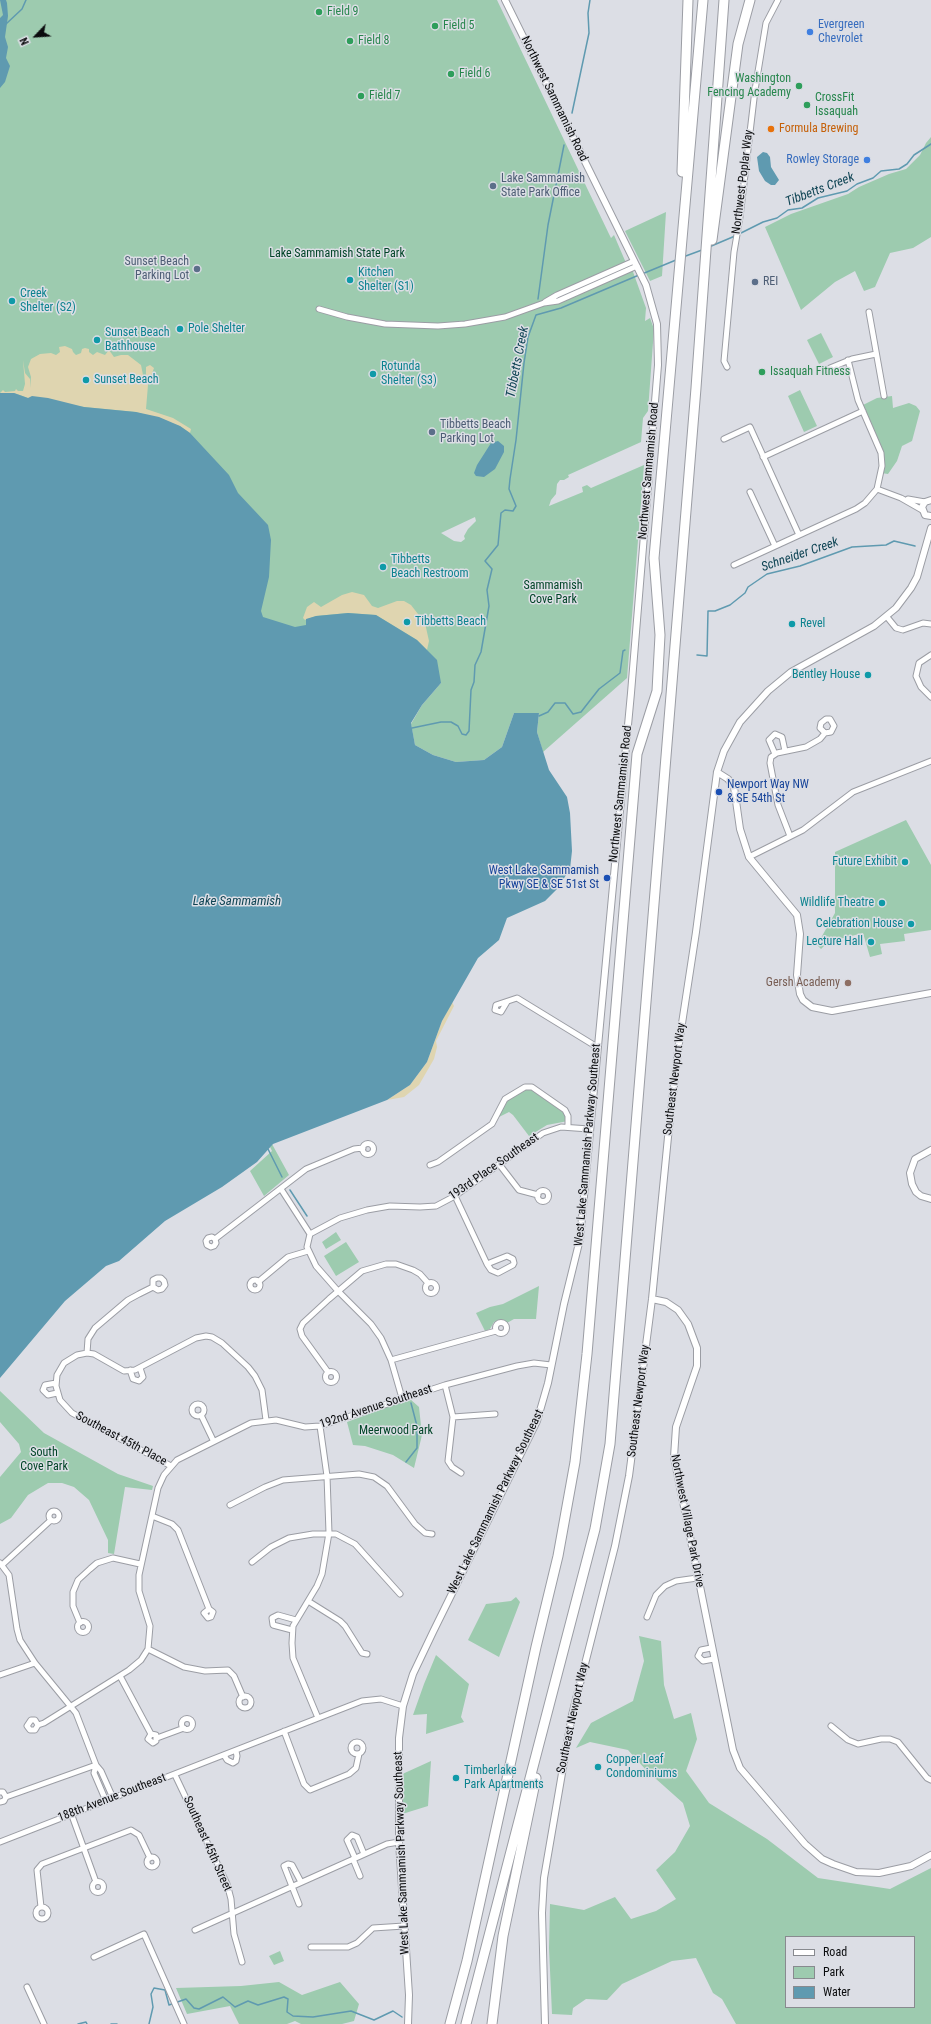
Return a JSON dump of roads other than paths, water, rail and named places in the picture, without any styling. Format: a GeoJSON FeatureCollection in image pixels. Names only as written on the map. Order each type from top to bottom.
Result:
{"type":"FeatureCollection","features":[{"type":"Feature","properties":{"kind":"highway"},"geometry":{"type":"LineString","coordinates":[[681,255],[688,0]]}},
{"type":"Feature","properties":{"kind":"highway"},"geometry":{"type":"LineString","coordinates":[[685,100],[693,0]]}},
{"type":"Feature","properties":{"kind":"highway"},"geometry":{"type":"LineString","coordinates":[[450,2024],[467,1961],[536,1647],[558,1556],[575,1462],[589,1331],[637,754],[657,691],[660,635],[654,558],[703,0]]}},
{"type":"Feature","properties":{"kind":"highway"},"geometry":{"type":"LineString","coordinates":[[466,2024],[595,1529],[610,1444],[699,339],[708,249],[724,0]]}},
{"type":"Feature","properties":{"kind":"highway"},"geometry":{"type":"LineString","coordinates":[[708,249],[738,44],[750,0]]}},
{"type":"Feature","properties":{"kind":"highway"},"geometry":{"type":"LineString","coordinates":[[492,2024],[503,1936],[537,1774],[537,1751]]}},
{"type":"Feature","properties":{"kind":"street","name":"Northwest Sammamish Road"},"geometry":{"type":"LineString","coordinates":[[506,0],[643,279],[652,302],[657,324],[658,365],[631,693],[604,975]]}},
{"type":"Feature","properties":{"kind":"street","name":"Northwest Poplar Way"},"geometry":{"type":"LineString","coordinates":[[726,367],[724,361],[736,238],[762,43],[766,24],[778,0]]}},
{"type":"Feature","properties":{"kind":"street"},"geometry":{"type":"LineString","coordinates":[[319,310],[370,322],[413,326],[438,326],[504,317],[544,303],[558,301],[636,266]]}},
{"type":"Feature","properties":{"kind":"street"},"geometry":{"type":"LineString","coordinates":[[869,312],[884,396]]}},
{"type":"Feature","properties":{"kind":"street"},"geometry":{"type":"LineString","coordinates":[[830,368],[848,360],[876,354]]}},
{"type":"Feature","properties":{"kind":"street"},"geometry":{"type":"LineString","coordinates":[[734,565],[860,506],[877,489],[881,473],[882,458],[878,444],[855,392],[851,368],[848,360]]}},
{"type":"Feature","properties":{"kind":"street"},"geometry":{"type":"LineString","coordinates":[[764,457],[863,411]]}},
{"type":"Feature","properties":{"kind":"street"},"geometry":{"type":"LineString","coordinates":[[724,439],[750,427],[799,535]]}},
{"type":"Feature","properties":{"kind":"street"},"geometry":{"type":"LineString","coordinates":[[877,489],[901,498],[926,514]]}},
{"type":"Feature","properties":{"kind":"street"},"geometry":{"type":"LineString","coordinates":[[750,492],[775,546]]}},
{"type":"Feature","properties":{"kind":"street"},"geometry":{"type":"LineString","coordinates":[[901,498],[929,499],[926,514],[929,538]]}},
{"type":"Feature","properties":{"kind":"street","name":"Southeast Newport Way"},"geometry":{"type":"LineString","coordinates":[[545,2024],[542,1913],[544,1871],[572,1715],[615,1546],[629,1476],[652,1299],[679,1042],[696,932],[717,772],[724,751],[740,722],[768,691],[791,672],[862,633],[887,617],[911,588],[920,570],[931,528]]}},
{"type":"Feature","properties":{"kind":"street"},"geometry":{"type":"LineString","coordinates":[[887,617],[896,628],[903,630],[923,623],[931,624]]}},
{"type":"Feature","properties":{"kind":"street"},"geometry":{"type":"LineString","coordinates":[[931,655],[919,663],[916,676],[920,687],[931,697]]}},
{"type":"Feature","properties":{"kind":"street"},"geometry":{"type":"LineString","coordinates":[[790,836],[778,805],[770,763],[771,757],[775,754],[812,744],[820,739],[825,733]]}},
{"type":"Feature","properties":{"kind":"street"},"geometry":{"type":"LineString","coordinates":[[775,754],[769,740],[775,734],[782,737],[785,751]]}},
{"type":"Feature","properties":{"kind":"street"},"geometry":{"type":"LineString","coordinates":[[749,857],[812,824],[834,805],[853,792],[931,761]]}},
{"type":"Feature","properties":{"kind":"street"},"geometry":{"type":"LineString","coordinates":[[717,772],[728,779],[734,787],[740,829],[749,857],[797,915],[800,934],[797,967],[800,994],[808,1004],[825,1011],[931,993]]}},
{"type":"Feature","properties":{"kind":"street","name":"West Lake Sammamish Parkway Southeast"},"geometry":{"type":"LineString","coordinates":[[408,2024],[409,1995],[399,1842],[399,1738],[403,1706],[413,1674],[429,1639],[537,1421],[543,1402],[580,1239],[604,975]]}},
{"type":"Feature","properties":{"kind":"street"},"geometry":{"type":"LineString","coordinates":[[507,1002],[517,998],[597,1047]]}},
{"type":"Feature","properties":{"kind":"street"},"geometry":{"type":"LineString","coordinates":[[430,1165],[438,1162],[492,1124],[497,1118],[505,1099],[525,1088],[532,1087],[565,1110],[568,1116],[568,1127]]}},
{"type":"Feature","properties":{"kind":"street","name":"193rd Place Southeast"},"geometry":{"type":"LineString","coordinates":[[310,1234],[327,1224],[354,1213],[390,1206],[429,1207],[442,1203],[455,1196],[540,1134],[555,1128],[568,1127],[590,1129]]}},
{"type":"Feature","properties":{"kind":"street"},"geometry":{"type":"LineString","coordinates":[[216,1239],[298,1174],[314,1164],[354,1149],[363,1148]]}},
{"type":"Feature","properties":{"kind":"street"},"geometry":{"type":"LineString","coordinates":[[931,1150],[918,1156],[913,1163],[910,1173],[912,1184],[921,1196],[931,1199]]}},
{"type":"Feature","properties":{"kind":"street"},"geometry":{"type":"LineString","coordinates":[[499,1164],[519,1190],[538,1195]]}},
{"type":"Feature","properties":{"kind":"street"},"geometry":{"type":"LineString","coordinates":[[281,1189],[310,1234],[308,1251],[316,1266],[377,1331],[391,1360],[402,1398]]}},
{"type":"Feature","properties":{"kind":"street"},"geometry":{"type":"LineString","coordinates":[[455,1196],[487,1264],[491,1270],[498,1272],[513,1265],[514,1263],[513,1259],[507,1256],[487,1264]]}},
{"type":"Feature","properties":{"kind":"street"},"geometry":{"type":"LineString","coordinates":[[258,1282],[288,1257],[308,1251]]}},
{"type":"Feature","properties":{"kind":"street"},"geometry":{"type":"LineString","coordinates":[[328,1372],[302,1336],[300,1329],[303,1323],[338,1291],[362,1271],[386,1264],[396,1264],[413,1270],[420,1274],[428,1283]]}},
{"type":"Feature","properties":{"kind":"street"},"geometry":{"type":"LineString","coordinates":[[86,1353],[88,1339],[95,1328],[128,1300],[153,1287]]}},
{"type":"Feature","properties":{"kind":"street","name":"Northwest Village Park Drive"},"geometry":{"type":"LineString","coordinates":[[652,1299],[666,1302],[678,1310],[688,1324],[697,1348],[695,1374],[676,1426],[673,1450],[711,1648],[733,1750],[740,1768],[805,1844],[822,1858],[833,1864],[844,1869],[867,1874],[900,1870],[922,1861],[931,1855]]}},
{"type":"Feature","properties":{"kind":"street"},"geometry":{"type":"LineString","coordinates":[[391,1360],[496,1331]]}},
{"type":"Feature","properties":{"kind":"street"},"geometry":{"type":"LineString","coordinates":[[56,1388],[45,1385],[43,1390],[48,1395],[56,1388],[57,1375],[64,1363],[77,1355],[86,1353],[94,1354],[124,1370],[130,1370],[140,1368],[196,1338],[206,1336],[212,1337],[233,1353],[255,1376],[262,1390],[266,1420]]}},
{"type":"Feature","properties":{"kind":"street","name":"192nd Avenue Southeast"},"geometry":{"type":"LineString","coordinates":[[148,1649],[150,1626],[138,1583],[140,1564],[161,1480],[171,1466],[184,1455],[244,1425],[266,1420],[276,1420],[305,1427],[320,1426],[402,1398],[516,1366],[534,1363],[551,1365]]}},
{"type":"Feature","properties":{"kind":"street"},"geometry":{"type":"LineString","coordinates":[[130,1370],[133,1379],[139,1381],[143,1377],[140,1368]]}},
{"type":"Feature","properties":{"kind":"street"},"geometry":{"type":"LineString","coordinates":[[445,1385],[453,1417],[448,1461],[452,1467],[462,1472]]}},
{"type":"Feature","properties":{"kind":"street","name":"Southeast 45th Place"},"geometry":{"type":"LineString","coordinates":[[56,1388],[66,1407],[78,1417],[171,1466]]}},
{"type":"Feature","properties":{"kind":"street"},"geometry":{"type":"LineString","coordinates":[[453,1417],[495,1414]]}},
{"type":"Feature","properties":{"kind":"street"},"geometry":{"type":"LineString","coordinates":[[201,1416],[214,1440]]}},
{"type":"Feature","properties":{"kind":"street"},"geometry":{"type":"LineString","coordinates":[[318,1718],[294,1658],[292,1630],[322,1574],[329,1533],[327,1476],[320,1426]]}},
{"type":"Feature","properties":{"kind":"street"},"geometry":{"type":"LineString","coordinates":[[230,1505],[274,1483],[290,1479],[359,1474],[374,1477],[390,1489],[420,1529],[432,1534]]}},
{"type":"Feature","properties":{"kind":"street"},"geometry":{"type":"LineString","coordinates":[[152,1516],[172,1524],[178,1530],[209,1609]]}},
{"type":"Feature","properties":{"kind":"street"},"geometry":{"type":"LineString","coordinates":[[51,1520],[1,1564],[10,1583],[16,1629],[23,1646],[35,1663],[71,1705],[80,1723],[96,1765],[102,1771],[113,1798]]}},
{"type":"Feature","properties":{"kind":"street"},"geometry":{"type":"LineString","coordinates":[[252,1562],[262,1553],[281,1541],[301,1535],[329,1533],[343,1536],[355,1544],[400,1594]]}},
{"type":"Feature","properties":{"kind":"street"},"geometry":{"type":"LineString","coordinates":[[80,1623],[73,1606],[73,1592],[78,1580],[97,1563],[113,1558],[140,1564]]}},
{"type":"Feature","properties":{"kind":"street"},"geometry":{"type":"LineString","coordinates":[[647,1617],[656,1595],[665,1586],[676,1581],[697,1578]]}},
{"type":"Feature","properties":{"kind":"street"},"geometry":{"type":"LineString","coordinates":[[308,1602],[346,1626],[362,1653],[367,1654]]}},
{"type":"Feature","properties":{"kind":"street"},"geometry":{"type":"LineString","coordinates":[[292,1630],[274,1625],[272,1618],[278,1615],[296,1620]]}},
{"type":"Feature","properties":{"kind":"street"},"geometry":{"type":"LineString","coordinates":[[711,1648],[702,1650],[698,1656],[703,1661],[714,1659]]}},
{"type":"Feature","properties":{"kind":"street"},"geometry":{"type":"LineString","coordinates":[[38,1725],[44,1723],[120,1676],[141,1660],[148,1649],[184,1667],[205,1671],[225,1670],[231,1672],[243,1697]]}},
{"type":"Feature","properties":{"kind":"street"},"geometry":{"type":"LineString","coordinates":[[0,1674],[35,1663]]}},
{"type":"Feature","properties":{"kind":"street"},"geometry":{"type":"LineString","coordinates":[[120,1676],[151,1734],[155,1734],[157,1738]]}},
{"type":"Feature","properties":{"kind":"street","name":"188th Avenue Southeast"},"geometry":{"type":"LineString","coordinates":[[0,1842],[369,1699],[381,1699],[403,1706]]}},
{"type":"Feature","properties":{"kind":"street"},"geometry":{"type":"LineString","coordinates":[[831,1726],[848,1740],[858,1744],[881,1739],[890,1739],[898,1742],[926,1778],[931,1780]]}},
{"type":"Feature","properties":{"kind":"street"},"geometry":{"type":"LineString","coordinates":[[151,1734],[148,1737],[150,1742],[155,1742],[157,1738],[184,1728]]}},
{"type":"Feature","properties":{"kind":"street"},"geometry":{"type":"LineString","coordinates":[[284,1731],[302,1779],[308,1789],[314,1790],[349,1774],[356,1768],[359,1754]]}},
{"type":"Feature","properties":{"kind":"street","name":"188th Avenue Southeast"},"geometry":{"type":"LineString","coordinates":[[224,1755],[226,1760],[233,1763],[236,1761],[236,1751]]}},
{"type":"Feature","properties":{"kind":"street"},"geometry":{"type":"LineString","coordinates":[[0,1802],[5,1800],[6,1797],[96,1765]]}},
{"type":"Feature","properties":{"kind":"street"},"geometry":{"type":"LineString","coordinates":[[96,1765],[94,1773],[106,1801]]}},
{"type":"Feature","properties":{"kind":"street","name":"Southeast 45th Street"},"geometry":{"type":"LineString","coordinates":[[175,1775],[227,1884],[234,1934],[242,1962]]}},
{"type":"Feature","properties":{"kind":"street"},"geometry":{"type":"LineString","coordinates":[[0,1792],[3,1792],[6,1797]]}},
{"type":"Feature","properties":{"kind":"street"},"geometry":{"type":"LineString","coordinates":[[71,1814],[96,1882]]}},
{"type":"Feature","properties":{"kind":"street"},"geometry":{"type":"LineString","coordinates":[[41,1907],[37,1875],[38,1868],[42,1864],[128,1831],[134,1831],[139,1835],[150,1858]]}},
{"type":"Feature","properties":{"kind":"street"},"geometry":{"type":"LineString","coordinates":[[360,1876],[348,1840],[352,1835],[357,1837],[364,1854]]}},
{"type":"Feature","properties":{"kind":"street"},"geometry":{"type":"LineString","coordinates":[[195,1930],[386,1844],[399,1842]]}},
{"type":"Feature","properties":{"kind":"street"},"geometry":{"type":"LineString","coordinates":[[299,1904],[283,1868],[288,1864],[292,1865],[301,1882]]}},
{"type":"Feature","properties":{"kind":"street"},"geometry":{"type":"LineString","coordinates":[[311,1947],[348,1947],[357,1943],[373,1928],[381,1926],[404,1926]]}},
{"type":"Feature","properties":{"kind":"street"},"geometry":{"type":"LineString","coordinates":[[94,1957],[144,1934],[184,2024]]}},
{"type":"Feature","properties":{"kind":"street"},"geometry":{"type":"LineString","coordinates":[[27,1987],[44,2024]]}},
{"type":"Feature","properties":{"kind":"water"},"geometry":{"type":"Polygon","coordinates":[[[0,0],[6,0],[7,3],[8,16],[5,37],[8,47],[6,58],[10,66],[5,82],[0,88],[0,18],[3,15],[0,0]]]}},
{"type":"Feature","properties":{"kind":"water"},"geometry":{"type":"Polygon","coordinates":[[[763,152],[767,153],[770,157],[771,167],[779,180],[775,185],[771,185],[765,181],[759,171],[757,157],[763,152]]]}},
{"type":"Feature","properties":{"kind":"water","name":"Lake Sammamish"},"geometry":{"type":"Polygon","coordinates":[[[0,393],[14,393],[28,398],[32,396],[48,398],[84,407],[136,412],[159,417],[180,426],[190,433],[229,475],[238,493],[268,525],[271,540],[269,577],[261,611],[263,617],[295,627],[306,625],[306,619],[316,616],[348,613],[376,615],[417,640],[437,660],[441,683],[422,705],[411,723],[415,745],[433,755],[456,762],[484,760],[502,747],[514,713],[539,713],[537,732],[549,770],[567,797],[570,813],[572,851],[570,869],[557,889],[545,901],[507,918],[499,940],[478,958],[442,1021],[427,1062],[410,1085],[387,1100],[273,1144],[257,1162],[222,1187],[165,1221],[119,1261],[106,1266],[65,1301],[0,1378],[0,393]]]}},
{"type":"Feature","properties":{"kind":"water"},"geometry":{"type":"Polygon","coordinates":[[[498,441],[504,446],[504,452],[495,469],[484,477],[476,476],[474,473],[477,465],[491,443],[498,441]]]}},
{"type":"Feature","properties":{"kind":"waterway"},"geometry":{"type":"LineString","coordinates":[[6,24],[22,9],[26,0]]}},
{"type":"Feature","properties":{"kind":"waterway"},"geometry":{"type":"LineString","coordinates":[[572,113],[589,33],[588,13],[590,0]]}},
{"type":"Feature","properties":{"kind":"waterway","name":"Tibbetts Creek"},"geometry":{"type":"LineString","coordinates":[[739,234],[763,222],[777,218],[788,210],[802,208],[818,198],[847,191],[857,184],[873,178],[881,171],[899,169],[907,164],[914,155],[931,144]]}},
{"type":"Feature","properties":{"kind":"waterway"},"geometry":{"type":"LineString","coordinates":[[538,299],[548,225],[564,145]]}},
{"type":"Feature","properties":{"kind":"waterway","name":"Tibbetts Creek"},"geometry":{"type":"LineString","coordinates":[[709,247],[735,236]]}},
{"type":"Feature","properties":{"kind":"waterway","name":"Tibbetts Creek"},"geometry":{"type":"LineString","coordinates":[[683,257],[702,250]]}},
{"type":"Feature","properties":{"kind":"waterway","name":"Tibbetts Creek"},"geometry":{"type":"LineString","coordinates":[[642,274],[676,260]]}},
{"type":"Feature","properties":{"kind":"waterway","name":"Tibbetts Creek"},"geometry":{"type":"LineString","coordinates":[[412,728],[441,722],[451,722],[458,726],[462,734],[466,735],[469,731],[471,690],[474,682],[475,665],[481,652],[489,606],[487,590],[492,569],[485,561],[498,545],[501,513],[505,510],[513,511],[516,506],[509,489],[510,479],[528,337],[536,315],[561,308],[639,275]]}},
{"type":"Feature","properties":{"kind":"waterway","name":"Schneider Creek"},"geometry":{"type":"LineString","coordinates":[[697,655],[707,656],[708,611],[715,611],[730,605],[745,593],[748,587],[767,574],[800,566],[852,547],[886,545],[894,541],[915,546]]}},
{"type":"Feature","properties":{"kind":"waterway","name":"Schneider Creek"},"geometry":{"type":"LineString","coordinates":[[539,716],[548,712],[555,703],[565,703],[573,714],[581,712],[599,689],[620,673],[623,651],[625,650]]}},
{"type":"Feature","properties":{"kind":"waterway"},"geometry":{"type":"LineString","coordinates":[[268,1149],[282,1177]]}},
{"type":"Feature","properties":{"kind":"waterway"},"geometry":{"type":"LineString","coordinates":[[290,1190],[307,1216]]}},
{"type":"Feature","properties":{"kind":"waterway"},"geometry":{"type":"LineString","coordinates":[[406,1462],[417,1448],[417,1426],[411,1403]]}},
{"type":"Feature","properties":{"kind":"waterway"},"geometry":{"type":"LineString","coordinates":[[149,2024],[153,2007],[151,1994],[154,1988],[165,1990],[169,2005],[186,1999],[194,2008],[199,2009],[223,1997],[235,2007],[248,2001],[258,2005],[284,1997],[288,1999],[287,2012],[293,2016],[313,2017],[351,2011],[374,2020],[393,2011],[402,2017]]}},
{"type":"Feature","properties":{"kind":"waterway"},"geometry":{"type":"LineString","coordinates":[[78,2024],[86,2022],[87,2024]]}},
{"type":"Feature","properties":{"kind":"waterway"},"geometry":{"type":"LineString","coordinates":[[111,2024],[117,2024]]}},
{"type":"Feature","properties":{"kind":"place","name":"Field 9"},"geometry":{"type":"Point","coordinates":[319,12]}},
{"type":"Feature","properties":{"kind":"place","name":"Field 5"},"geometry":{"type":"Point","coordinates":[435,26]}},
{"type":"Feature","properties":{"kind":"place","name":"Evergreen Chevrolet"},"geometry":{"type":"Point","coordinates":[810,32]}},
{"type":"Feature","properties":{"kind":"place","name":"Field 8"},"geometry":{"type":"Point","coordinates":[350,41]}},
{"type":"Feature","properties":{"kind":"place","name":"Field 6"},"geometry":{"type":"Point","coordinates":[451,74]}},
{"type":"Feature","properties":{"kind":"place","name":"Washington Fencing Academy"},"geometry":{"type":"Point","coordinates":[799,86]}},
{"type":"Feature","properties":{"kind":"place","name":"Field 7"},"geometry":{"type":"Point","coordinates":[361,96]}},
{"type":"Feature","properties":{"kind":"place","name":"CrossFit Issaquah"},"geometry":{"type":"Point","coordinates":[807,105]}},
{"type":"Feature","properties":{"kind":"place","name":"Formula Brewing"},"geometry":{"type":"Point","coordinates":[771,129]}},
{"type":"Feature","properties":{"kind":"place","name":"Rowley Storage"},"geometry":{"type":"Point","coordinates":[867,160]}},
{"type":"Feature","properties":{"kind":"place","name":"Lake Sammamish State Park Office"},"geometry":{"type":"Point","coordinates":[493,186]}},
{"type":"Feature","properties":{"kind":"place","name":"Sunset Beach Parking Lot"},"geometry":{"type":"Point","coordinates":[197,269]}},
{"type":"Feature","properties":{"kind":"place","name":"Kitchen Shelter (S1)"},"geometry":{"type":"Point","coordinates":[350,280]}},
{"type":"Feature","properties":{"kind":"place","name":"REI"},"geometry":{"type":"Point","coordinates":[755,282]}},
{"type":"Feature","properties":{"kind":"place","name":"Creek Shelter (S2)"},"geometry":{"type":"Point","coordinates":[12,301]}},
{"type":"Feature","properties":{"kind":"place","name":"Pole Shelter"},"geometry":{"type":"Point","coordinates":[180,329]}},
{"type":"Feature","properties":{"kind":"place","name":"Sunset Beach Bathhouse"},"geometry":{"type":"Point","coordinates":[97,340]}},
{"type":"Feature","properties":{"kind":"place","name":"Issaquah Fitness"},"geometry":{"type":"Point","coordinates":[762,372]}},
{"type":"Feature","properties":{"kind":"place","name":"Rotunda Shelter (S3)"},"geometry":{"type":"Point","coordinates":[373,374]}},
{"type":"Feature","properties":{"kind":"place","name":"Sunset Beach"},"geometry":{"type":"Point","coordinates":[86,380]}},
{"type":"Feature","properties":{"kind":"place","name":"Tibbetts Beach Parking Lot"},"geometry":{"type":"Point","coordinates":[432,432]}},
{"type":"Feature","properties":{"kind":"place","name":"Tibbetts Beach Restroom"},"geometry":{"type":"Point","coordinates":[383,567]}},
{"type":"Feature","properties":{"kind":"place","name":"Tibbetts Beach"},"geometry":{"type":"Point","coordinates":[407,622]}},
{"type":"Feature","properties":{"kind":"place","name":"Revel"},"geometry":{"type":"Point","coordinates":[792,624]}},
{"type":"Feature","properties":{"kind":"place","name":"Bentley House"},"geometry":{"type":"Point","coordinates":[868,675]}},
{"type":"Feature","properties":{"kind":"place","name":"Newport Way NW & SE 54th St"},"geometry":{"type":"Point","coordinates":[719,792]}},
{"type":"Feature","properties":{"kind":"place","name":"Future Exhibit"},"geometry":{"type":"Point","coordinates":[905,862]}},
{"type":"Feature","properties":{"kind":"place","name":"West Lake Sammamish Pkwy SE & SE 51st St"},"geometry":{"type":"Point","coordinates":[607,878]}},
{"type":"Feature","properties":{"kind":"place","name":"Wildlife Theatre"},"geometry":{"type":"Point","coordinates":[882,903]}},
{"type":"Feature","properties":{"kind":"place","name":"Celebration House"},"geometry":{"type":"Point","coordinates":[911,924]}},
{"type":"Feature","properties":{"kind":"place","name":"Lecture Hall"},"geometry":{"type":"Point","coordinates":[871,942]}},
{"type":"Feature","properties":{"kind":"place","name":"Gersh Academy"},"geometry":{"type":"Point","coordinates":[848,983]}},
{"type":"Feature","properties":{"kind":"place","name":"Copper Leaf Condominiums"},"geometry":{"type":"Point","coordinates":[598,1767]}},
{"type":"Feature","properties":{"kind":"place","name":"Timberlake Park Apartments"},"geometry":{"type":"Point","coordinates":[456,1778]}},
{"type":"Feature","properties":{"kind":"park label","name":"Lake Sammamish State Park"},"geometry":{"type":"Point","coordinates":[337,254]}},
{"type":"Feature","properties":{"kind":"park label","name":"Sammamish Cove Park"},"geometry":{"type":"Point","coordinates":[553,593]}},
{"type":"Feature","properties":{"kind":"park label","name":"Meerwood Park"},"geometry":{"type":"Point","coordinates":[396,1431]}},
{"type":"Feature","properties":{"kind":"park label","name":"South Cove Park"},"geometry":{"type":"Point","coordinates":[44,1460]}}]}
